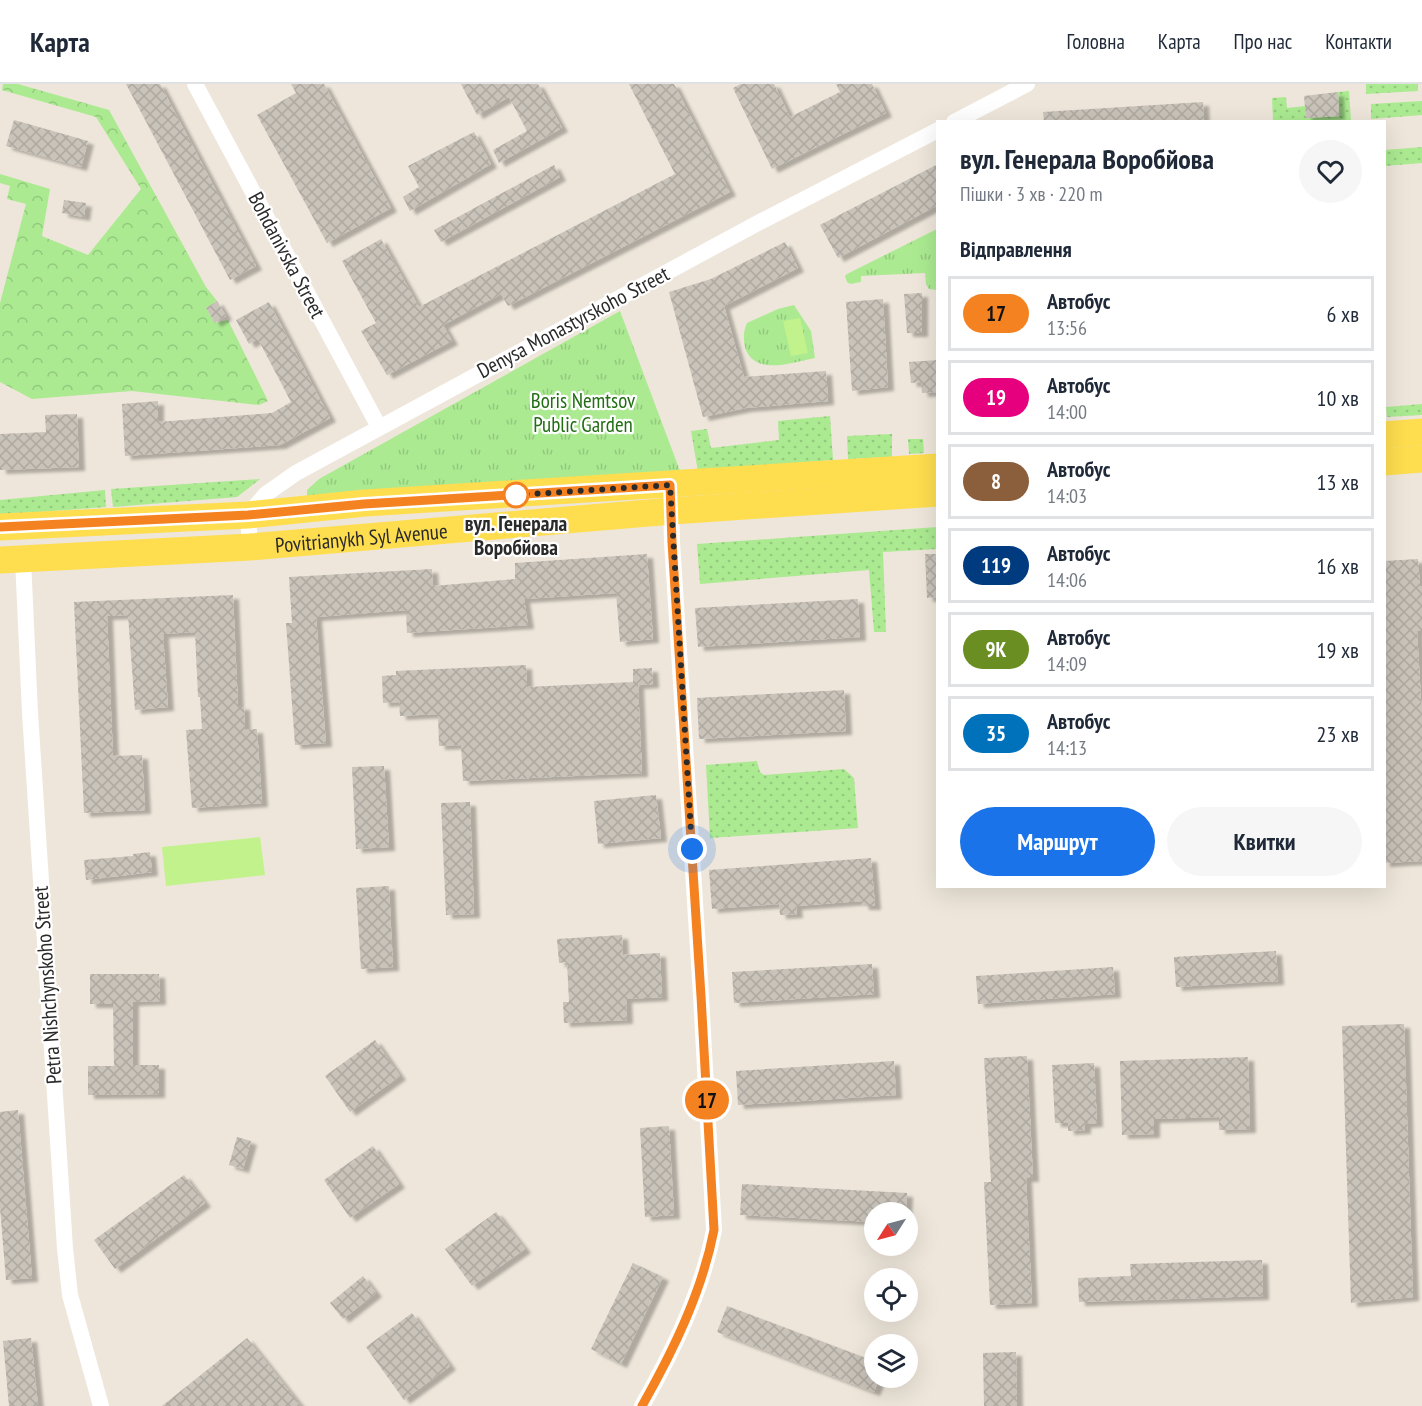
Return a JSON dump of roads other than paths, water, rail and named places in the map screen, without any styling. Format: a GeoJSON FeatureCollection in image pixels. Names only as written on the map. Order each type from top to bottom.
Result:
{"type":"FeatureCollection","features":[{"type":"Feature","properties":{"kind":"main road"},"geometry":{"type":"LineString","coordinates":[[1386,435],[1422,432]]}},
{"type":"Feature","properties":{"kind":"main road"},"geometry":{"type":"LineString","coordinates":[[1386,462],[1422,459]]}},
{"type":"Feature","properties":{"kind":"main road","name":"Povitrianykh Syl Avenue"},"geometry":{"type":"LineString","coordinates":[[11,560],[250,547],[671,498],[842,472],[936,467]]}},
{"type":"Feature","properties":{"kind":"main road","name":"Povitrianykh Syl Avenue"},"geometry":{"type":"LineString","coordinates":[[0,527],[248,515],[354,504],[936,493]]}},
{"type":"Feature","properties":{"kind":"street","name":"Bohdanivska Street"},"geometry":{"type":"LineString","coordinates":[[195,84],[379,427]]}},
{"type":"Feature","properties":{"kind":"street"},"geometry":{"type":"LineString","coordinates":[[958,120],[1027,84]]}},
{"type":"Feature","properties":{"kind":"street","name":"Denysa Monastyrskoho Street"},"geometry":{"type":"LineString","coordinates":[[248,515],[266,494],[296,473],[745,229],[936,131]]}},
{"type":"Feature","properties":{"kind":"street"},"geometry":{"type":"LineString","coordinates":[[642,1406],[682,1326],[708,1261],[714,1230],[671,498]]}},
{"type":"Feature","properties":{"kind":"street"},"geometry":{"type":"LineString","coordinates":[[248,515],[250,547]]}},
{"type":"Feature","properties":{"kind":"street","name":"Petra Nishchynskoho Street"},"geometry":{"type":"LineString","coordinates":[[11,560],[35,784],[65,1248],[74,1311],[101,1406]]}},
{"type":"Feature","properties":{"kind":"place","name":"вул. Генерала Воробйова"},"geometry":{"type":"Point","coordinates":[516,495]}},
{"type":"Feature","properties":{"kind":"park label","name":"Boris Nemtsov Public Garden"},"geometry":{"type":"Point","coordinates":[583,412]}}]}
